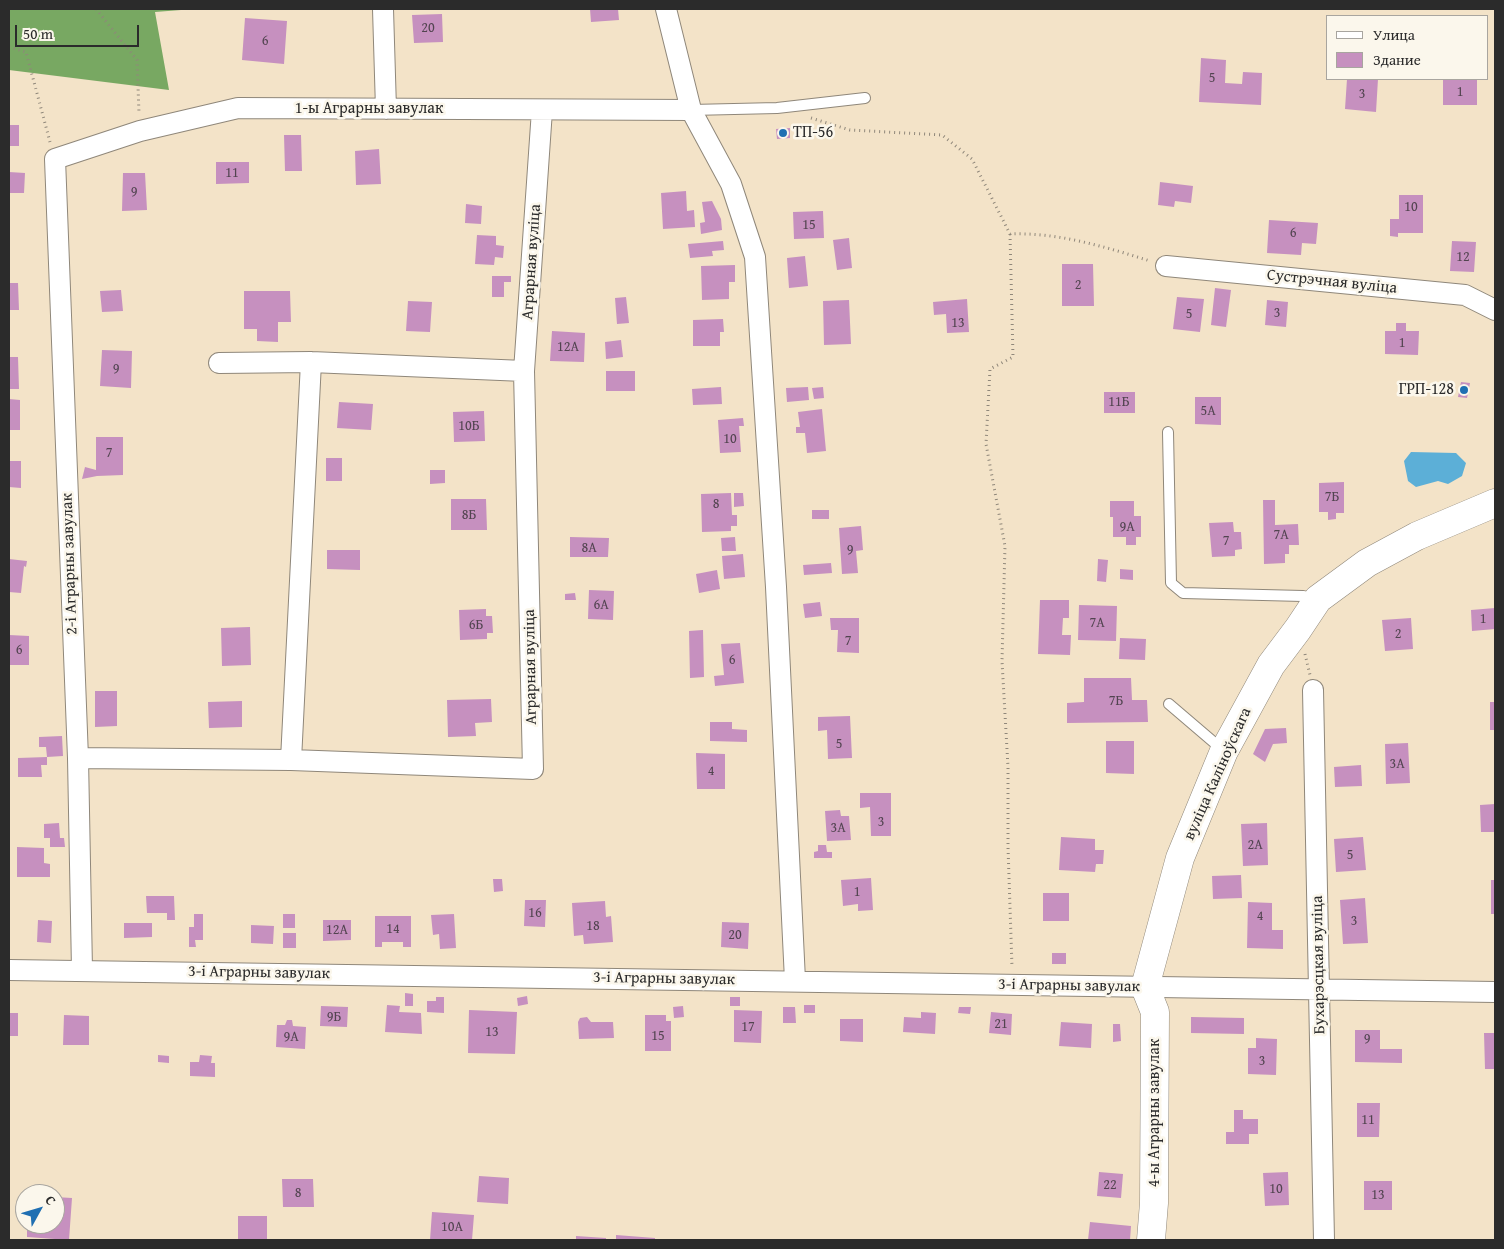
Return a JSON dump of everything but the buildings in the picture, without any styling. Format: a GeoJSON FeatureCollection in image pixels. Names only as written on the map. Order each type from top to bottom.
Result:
{"type":"FeatureCollection","features":[{"type":"Feature","properties":{"kind":"main road","name":"вуліца Каліноўскага"},"geometry":{"type":"LineString","coordinates":[[1146,986],[1180,858],[1224,752],[1271,664],[1318,599],[1367,564],[1417,536],[1495,502]]}},
{"type":"Feature","properties":{"kind":"main road","name":"4-ы Аграрны завулак"},"geometry":{"type":"LineString","coordinates":[[1146,986],[1155,1012],[1154,1203],[1151,1240]]}},
{"type":"Feature","properties":{"kind":"street"},"geometry":{"type":"LineString","coordinates":[[383,9],[386,109]]}},
{"type":"Feature","properties":{"kind":"street"},"geometry":{"type":"LineString","coordinates":[[666,9],[691,110],[731,184],[755,257],[776,587],[795,980]]}},
{"type":"Feature","properties":{"kind":"street","name":"1-ы Аграрны завулак"},"geometry":{"type":"LineString","coordinates":[[55,159],[140,131],[238,108],[691,110]]}},
{"type":"Feature","properties":{"kind":"street","name":"Аграрная вуліца"},"geometry":{"type":"LineString","coordinates":[[78,758],[291,760],[533,769],[524,371],[542,110]]}},
{"type":"Feature","properties":{"kind":"street","name":"2-і Аграрны завулак"},"geometry":{"type":"LineString","coordinates":[[55,159],[78,758],[82,970]]}},
{"type":"Feature","properties":{"kind":"street","name":"Сустрэчная вуліца"},"geometry":{"type":"LineString","coordinates":[[1166,266],[1465,295],[1495,310]]}},
{"type":"Feature","properties":{"kind":"street"},"geometry":{"type":"LineString","coordinates":[[1495,300],[1495,310]]}},
{"type":"Feature","properties":{"kind":"street"},"geometry":{"type":"LineString","coordinates":[[219,363],[311,362],[524,371]]}},
{"type":"Feature","properties":{"kind":"street"},"geometry":{"type":"LineString","coordinates":[[291,760],[311,362]]}},
{"type":"Feature","properties":{"kind":"street","name":"Бухарэсцкая вуліца"},"geometry":{"type":"LineString","coordinates":[[1313,690],[1324,1240]]}},
{"type":"Feature","properties":{"kind":"street","name":"3-і Аграрны завулак"},"geometry":{"type":"LineString","coordinates":[[9,970],[795,980],[1495,992]]}},
{"type":"Feature","properties":{"kind":"lane"},"geometry":{"type":"LineString","coordinates":[[691,110],[777,108],[865,98]]}},
{"type":"Feature","properties":{"kind":"lane"},"geometry":{"type":"LineString","coordinates":[[1168,432],[1171,583],[1183,594],[1303,596],[1318,599]]}},
{"type":"Feature","properties":{"kind":"lane"},"geometry":{"type":"LineString","coordinates":[[1169,704],[1224,752]]}},
{"type":"Feature","properties":{"kind":"path"},"geometry":{"type":"LineString","coordinates":[[96,9],[137,60],[140,131]]}},
{"type":"Feature","properties":{"kind":"path"},"geometry":{"type":"LineString","coordinates":[[9,47],[26,52],[55,159]]}},
{"type":"Feature","properties":{"kind":"path"},"geometry":{"type":"LineString","coordinates":[[777,108],[850,130],[942,135],[972,159],[1010,234],[1013,357],[990,369],[986,444],[1005,546],[1002,661],[1008,767],[1010,936],[1014,985]]}},
{"type":"Feature","properties":{"kind":"path"},"geometry":{"type":"LineString","coordinates":[[1010,234],[1035,233],[1118,251],[1166,266]]}},
{"type":"Feature","properties":{"kind":"path"},"geometry":{"type":"LineString","coordinates":[[1298,629],[1313,690]]}},
{"type":"Feature","properties":{"kind":"green space"},"geometry":{"type":"Polygon","coordinates":[[[9,9],[194,9],[155,12],[169,90],[9,70],[9,9]]]}},
{"type":"Feature","properties":{"kind":"water"},"geometry":{"type":"Polygon","coordinates":[[[1411,452],[1456,453],[1466,463],[1462,476],[1448,484],[1438,481],[1416,487],[1408,481],[1404,461],[1411,452]]]}},
{"type":"Feature","properties":{"kind":"place","name":"ТП-56"},"geometry":{"type":"Point","coordinates":[783,133]}},
{"type":"Feature","properties":{"kind":"place","name":"ГРП-128"},"geometry":{"type":"Point","coordinates":[1464,390]}}]}
